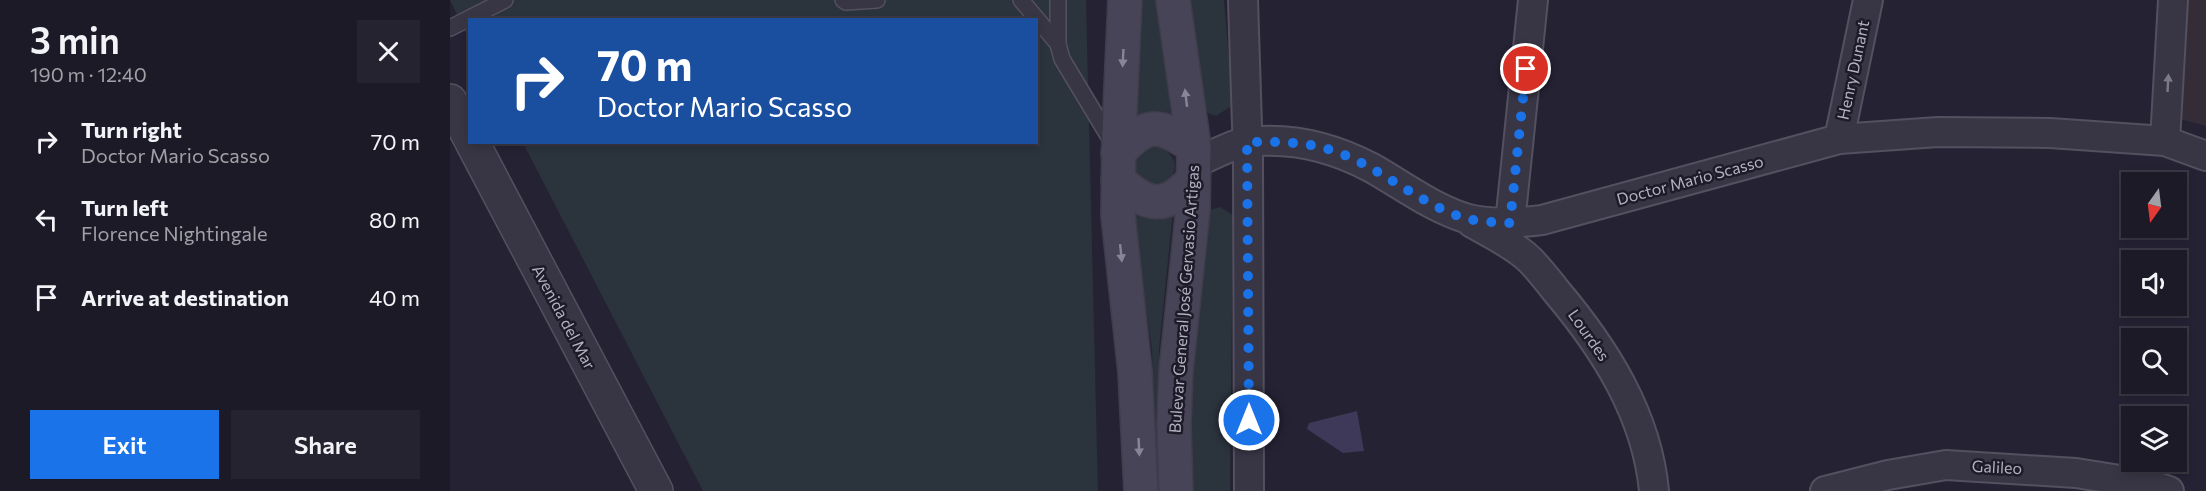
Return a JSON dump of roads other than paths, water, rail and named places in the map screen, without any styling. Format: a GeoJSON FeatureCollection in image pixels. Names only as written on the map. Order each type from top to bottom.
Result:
{"type":"FeatureCollection","features":[{"type":"Feature","properties":{"kind":"main road"},"geometry":{"type":"LineString","coordinates":[[1125,0],[1118,166],[1121,252],[1135,372],[1141,491]]}},
{"type":"Feature","properties":{"kind":"main road","name":"Bulevar General José Gervasio Artigas"},"geometry":{"type":"LineString","coordinates":[[1173,0],[1193,163],[1193,209],[1176,371],[1174,424],[1176,491]]}},
{"type":"Feature","properties":{"kind":"main road"},"geometry":{"type":"LineString","coordinates":[[1160,129],[1173,132],[1193,163],[1180,194],[1170,200],[1159,202],[1137,197],[1118,166],[1136,135],[1147,130],[1160,129]]}},
{"type":"Feature","properties":{"kind":"street"},"geometry":{"type":"LineString","coordinates":[[1243,0],[1247,142],[1249,491]]}},
{"type":"Feature","properties":{"kind":"street"},"geometry":{"type":"LineString","coordinates":[[1510,223],[1533,0]]}},
{"type":"Feature","properties":{"kind":"street","name":"Henry Dunant"},"geometry":{"type":"LineString","coordinates":[[1839,139],[1868,0]]}},
{"type":"Feature","properties":{"kind":"street"},"geometry":{"type":"LineString","coordinates":[[2165,141],[2173,0]]}},
{"type":"Feature","properties":{"kind":"street"},"geometry":{"type":"LineString","coordinates":[[450,101],[468,134]]}},
{"type":"Feature","properties":{"kind":"street","name":"Doctor Mario Scasso"},"geometry":{"type":"LineString","coordinates":[[1193,163],[1247,142],[1301,142],[1333,151],[1371,167],[1423,199],[1466,218],[1510,223],[1542,220],[1839,139],[1938,132],[2050,133],[2165,141],[2206,156]]}},
{"type":"Feature","properties":{"kind":"street","name":"Avenida del Mar"},"geometry":{"type":"LineString","coordinates":[[473,144],[656,491]]}},
{"type":"Feature","properties":{"kind":"street","name":"Lourdes"},"geometry":{"type":"LineString","coordinates":[[1466,218],[1529,259],[1588,332],[1615,371],[1637,417],[1652,462],[1654,491]]}},
{"type":"Feature","properties":{"kind":"street","name":"Galileo"},"geometry":{"type":"LineString","coordinates":[[1825,491],[1888,475],[1946,465],[2073,482],[2151,485],[2169,491]]}},
{"type":"Feature","properties":{"kind":"lane"},"geometry":{"type":"LineString","coordinates":[[470,18],[505,0]]}},
{"type":"Feature","properties":{"kind":"lane"},"geometry":{"type":"LineString","coordinates":[[843,0],[846,2],[877,0]]}},
{"type":"Feature","properties":{"kind":"lane"},"geometry":{"type":"LineString","coordinates":[[1021,0],[1036,18]]}},
{"type":"Feature","properties":{"kind":"lane"},"geometry":{"type":"LineString","coordinates":[[1058,0],[1058,44],[1062,58],[1118,166]]}},
{"type":"Feature","properties":{"kind":"lane"},"geometry":{"type":"LineString","coordinates":[[450,28],[468,19]]}},
{"type":"Feature","properties":{"kind":"lane"},"geometry":{"type":"LineString","coordinates":[[1038,20],[1058,44]]}}]}
